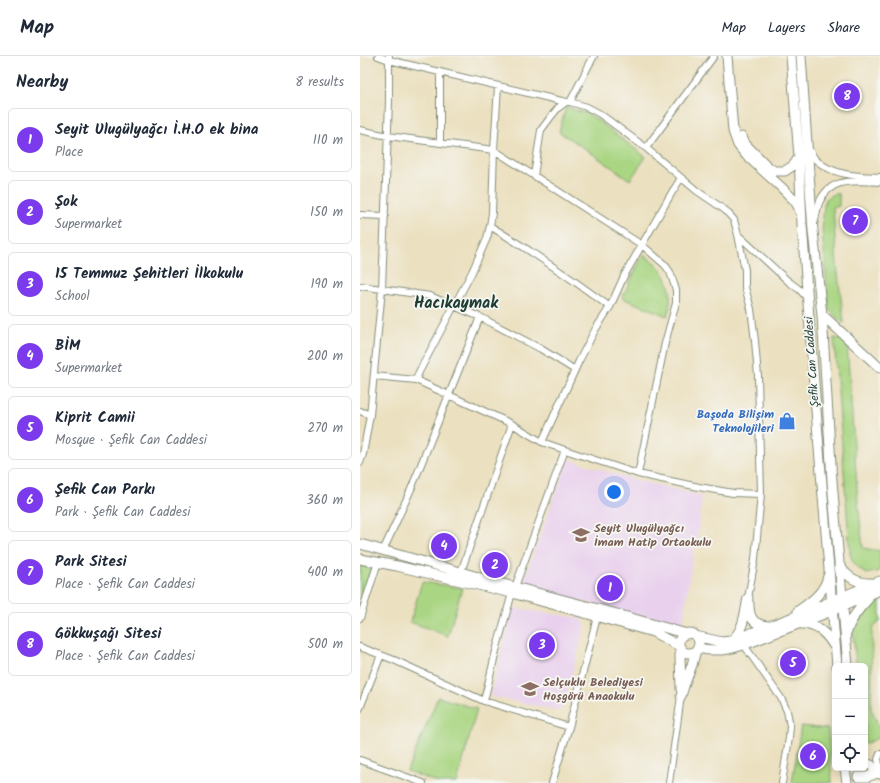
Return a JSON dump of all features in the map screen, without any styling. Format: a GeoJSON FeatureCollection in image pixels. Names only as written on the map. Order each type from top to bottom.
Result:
{"type":"FeatureCollection","features":[{"type":"Feature","properties":{"kind":"street"},"geometry":{"type":"LineString","coordinates":[[378,56],[587,107],[600,114],[646,148],[697,191],[726,210],[734,220],[745,270],[745,287],[751,309],[756,350],[761,494],[748,598],[742,626],[739,633],[730,641]]}},
{"type":"Feature","properties":{"kind":"street"},"geometry":{"type":"LineString","coordinates":[[534,176],[542,130],[558,108],[568,102],[594,56]]}},
{"type":"Feature","properties":{"kind":"street"},"geometry":{"type":"LineString","coordinates":[[646,148],[714,56]]}},
{"type":"Feature","properties":{"kind":"street"},"geometry":{"type":"LineString","coordinates":[[727,56],[734,131],[738,145],[746,156],[794,200],[798,206],[802,218]]}},
{"type":"Feature","properties":{"kind":"street"},"geometry":{"type":"LineString","coordinates":[[734,56],[740,134],[745,144],[774,171],[784,171],[794,165],[799,157]]}},
{"type":"Feature","properties":{"kind":"street","name":"Şefik Can Caddesi"},"geometry":{"type":"LineString","coordinates":[[791,56],[808,299],[837,663]]}},
{"type":"Feature","properties":{"kind":"street","name":"Şefik Can Caddesi"},"geometry":{"type":"LineString","coordinates":[[801,56],[813,231],[822,315],[832,474],[848,663]]}},
{"type":"Feature","properties":{"kind":"street"},"geometry":{"type":"LineString","coordinates":[[360,463],[370,415],[382,288],[388,136],[389,58]]}},
{"type":"Feature","properties":{"kind":"street"},"geometry":{"type":"LineString","coordinates":[[440,72],[440,143]]}},
{"type":"Feature","properties":{"kind":"street"},"geometry":{"type":"LineString","coordinates":[[416,380],[472,272],[487,238],[492,213],[498,86]]}},
{"type":"Feature","properties":{"kind":"street"},"geometry":{"type":"LineString","coordinates":[[360,130],[388,136],[494,150],[642,245],[665,265],[670,272],[676,290],[676,303],[665,343],[638,474]]}},
{"type":"Feature","properties":{"kind":"street"},"geometry":{"type":"LineString","coordinates":[[808,148],[816,160],[830,169],[843,174],[880,177]]}},
{"type":"Feature","properties":{"kind":"street"},"geometry":{"type":"LineString","coordinates":[[542,442],[595,330],[610,307],[624,276],[681,178]]}},
{"type":"Feature","properties":{"kind":"street"},"geometry":{"type":"LineString","coordinates":[[813,231],[819,204],[828,190],[837,183],[851,181],[880,182]]}},
{"type":"Feature","properties":{"kind":"street"},"geometry":{"type":"LineString","coordinates":[[360,216],[384,216]]}},
{"type":"Feature","properties":{"kind":"street"},"geometry":{"type":"LineString","coordinates":[[490,226],[553,266],[610,307]]}},
{"type":"Feature","properties":{"kind":"street"},"geometry":{"type":"LineString","coordinates":[[738,235],[788,281],[800,290],[808,299]]}},
{"type":"Feature","properties":{"kind":"street"},"geometry":{"type":"LineString","coordinates":[[360,286],[430,296],[480,317],[541,349],[575,370]]}},
{"type":"Feature","properties":{"kind":"street"},"geometry":{"type":"LineString","coordinates":[[822,315],[880,368]]}},
{"type":"Feature","properties":{"kind":"street"},"geometry":{"type":"LineString","coordinates":[[383,551],[412,487],[480,317]]}},
{"type":"Feature","properties":{"kind":"street"},"geometry":{"type":"LineString","coordinates":[[374,376],[416,380],[512,424],[542,442],[638,474],[733,493],[761,494]]}},
{"type":"Feature","properties":{"kind":"street"},"geometry":{"type":"LineString","coordinates":[[360,410],[370,415]]}},
{"type":"Feature","properties":{"kind":"street"},"geometry":{"type":"LineString","coordinates":[[461,572],[512,424]]}},
{"type":"Feature","properties":{"kind":"street"},"geometry":{"type":"LineString","coordinates":[[484,701],[513,590],[565,450]]}},
{"type":"Feature","properties":{"kind":"street"},"geometry":{"type":"LineString","coordinates":[[360,544],[461,572],[597,617],[653,632],[680,647],[686,653],[692,652],[696,649],[718,650],[744,645],[832,612],[877,587]]}},
{"type":"Feature","properties":{"kind":"street"},"geometry":{"type":"LineString","coordinates":[[360,559],[513,590],[617,614],[691,635],[722,642],[730,641],[842,597],[877,587]]}},
{"type":"Feature","properties":{"kind":"street"},"geometry":{"type":"LineString","coordinates":[[360,618],[378,562]]}},
{"type":"Feature","properties":{"kind":"street"},"geometry":{"type":"LineString","coordinates":[[839,565],[852,578],[865,584],[877,587]]}},
{"type":"Feature","properties":{"kind":"street"},"geometry":{"type":"LineString","coordinates":[[782,621],[812,601],[827,583],[829,571]]}},
{"type":"Feature","properties":{"kind":"street"},"geometry":{"type":"LineString","coordinates":[[845,636],[853,617],[860,606],[877,587]]}},
{"type":"Feature","properties":{"kind":"street"},"geometry":{"type":"LineString","coordinates":[[748,598],[751,618],[761,626],[769,626]]}},
{"type":"Feature","properties":{"kind":"street"},"geometry":{"type":"LineString","coordinates":[[552,783],[569,727],[597,617]]}},
{"type":"Feature","properties":{"kind":"street"},"geometry":{"type":"LineString","coordinates":[[801,624],[814,626],[824,632],[836,648]]}},
{"type":"Feature","properties":{"kind":"street"},"geometry":{"type":"LineString","coordinates":[[669,783],[681,696],[698,642],[691,635],[684,635],[680,640],[681,696]]}},
{"type":"Feature","properties":{"kind":"street"},"geometry":{"type":"LineString","coordinates":[[744,645],[781,698],[787,711],[790,726],[782,783]]}},
{"type":"Feature","properties":{"kind":"street"},"geometry":{"type":"LineString","coordinates":[[360,647],[394,660],[484,701],[569,727]]}},
{"type":"Feature","properties":{"kind":"street"},"geometry":{"type":"LineString","coordinates":[[360,708],[381,655]]}},
{"type":"Feature","properties":{"kind":"street"},"geometry":{"type":"LineString","coordinates":[[879,772],[878,758],[880,754]]}},
{"type":"Feature","properties":{"kind":"street"},"geometry":{"type":"LineString","coordinates":[[360,760],[423,783]]}},
{"type":"Feature","properties":{"kind":"street"},"geometry":{"type":"LineString","coordinates":[[868,764],[879,772]]}},
{"type":"Feature","properties":{"kind":"street"},"geometry":{"type":"LineString","coordinates":[[845,771],[847,783]]}},
{"type":"Feature","properties":{"kind":"street"},"geometry":{"type":"LineString","coordinates":[[858,776],[867,776],[879,772]]}},
{"type":"Feature","properties":{"kind":"shaded area"},"geometry":{"type":"Polygon","coordinates":[[[568,459],[621,476],[702,496],[697,542],[694,547],[682,628],[523,586],[523,582],[568,459]]]}},
{"type":"Feature","properties":{"kind":"shaded area"},"geometry":{"type":"Polygon","coordinates":[[[513,608],[581,618],[585,625],[563,707],[559,710],[490,696],[513,608]]]}},
{"type":"Feature","properties":{"kind":"green space"},"geometry":{"type":"Polygon","coordinates":[[[566,107],[593,117],[646,157],[630,180],[559,132],[566,107]]]}},
{"type":"Feature","properties":{"kind":"green space"},"geometry":{"type":"Polygon","coordinates":[[[834,194],[839,194],[839,206],[833,208],[837,266],[844,323],[829,310],[822,230],[824,205],[826,199],[834,194]]]}},
{"type":"Feature","properties":{"kind":"green space"},"geometry":{"type":"Polygon","coordinates":[[[643,255],[658,266],[664,273],[670,289],[670,306],[667,316],[622,298],[643,255]]]}},
{"type":"Feature","properties":{"kind":"green space"},"geometry":{"type":"Polygon","coordinates":[[[834,338],[844,340],[847,343],[858,502],[863,548],[880,551],[880,571],[866,574],[856,566],[850,553],[834,338]]]}},
{"type":"Feature","properties":{"kind":"green space"},"geometry":{"type":"Polygon","coordinates":[[[360,566],[371,568],[360,608],[360,566]]]}},
{"type":"Feature","properties":{"kind":"green space"},"geometry":{"type":"Polygon","coordinates":[[[422,582],[462,588],[448,636],[410,622],[422,582]]]}},
{"type":"Feature","properties":{"kind":"green space"},"geometry":{"type":"Polygon","coordinates":[[[880,600],[880,622],[873,627],[872,630],[871,709],[880,729],[880,737],[868,743],[868,663],[856,663],[853,631],[869,607],[880,600]]]}},
{"type":"Feature","properties":{"kind":"green space"},"geometry":{"type":"Polygon","coordinates":[[[438,697],[477,709],[457,783],[439,783],[407,771],[438,697]]]}},
{"type":"Feature","properties":{"kind":"green space"},"geometry":{"type":"Polygon","coordinates":[[[801,726],[828,729],[832,783],[792,783],[801,726]]]}},
{"type":"Feature","properties":{"kind":"place","name":"Gökkuşağı Sitesi"},"geometry":{"type":"Point","coordinates":[847,96]}},
{"type":"Feature","properties":{"kind":"place","name":"Park Sitesi"},"geometry":{"type":"Point","coordinates":[855,221]}},
{"type":"Feature","properties":{"kind":"place","name":"Başoda Bilişim Teknolojileri"},"geometry":{"type":"Point","coordinates":[787,421]}},
{"type":"Feature","properties":{"kind":"place","name":"Seyit Ulugülyağcı İmam Hatip Ortaokulu"},"geometry":{"type":"Point","coordinates":[581,535]}},
{"type":"Feature","properties":{"kind":"place","name":"BİM"},"geometry":{"type":"Point","coordinates":[444,546]}},
{"type":"Feature","properties":{"kind":"place","name":"Şok"},"geometry":{"type":"Point","coordinates":[495,565]}},
{"type":"Feature","properties":{"kind":"place","name":"Seyit Ulugülyağcı İ.H.O ek bina"},"geometry":{"type":"Point","coordinates":[610,588]}},
{"type":"Feature","properties":{"kind":"place","name":"15 Temmuz Şehitleri İlkokulu"},"geometry":{"type":"Point","coordinates":[542,645]}},
{"type":"Feature","properties":{"kind":"place","name":"Kiprit Camii"},"geometry":{"type":"Point","coordinates":[793,663]}},
{"type":"Feature","properties":{"kind":"place","name":"Selçuklu Belediyesi Hoşgörü Anaokulu"},"geometry":{"type":"Point","coordinates":[530,689]}},
{"type":"Feature","properties":{"kind":"place","name":"Şefik Can Parkı"},"geometry":{"type":"Point","coordinates":[813,756]}},
{"type":"Feature","properties":{"kind":"district","name":"Hacıkaymak"},"geometry":{"type":"Point","coordinates":[456,303]}}]}
